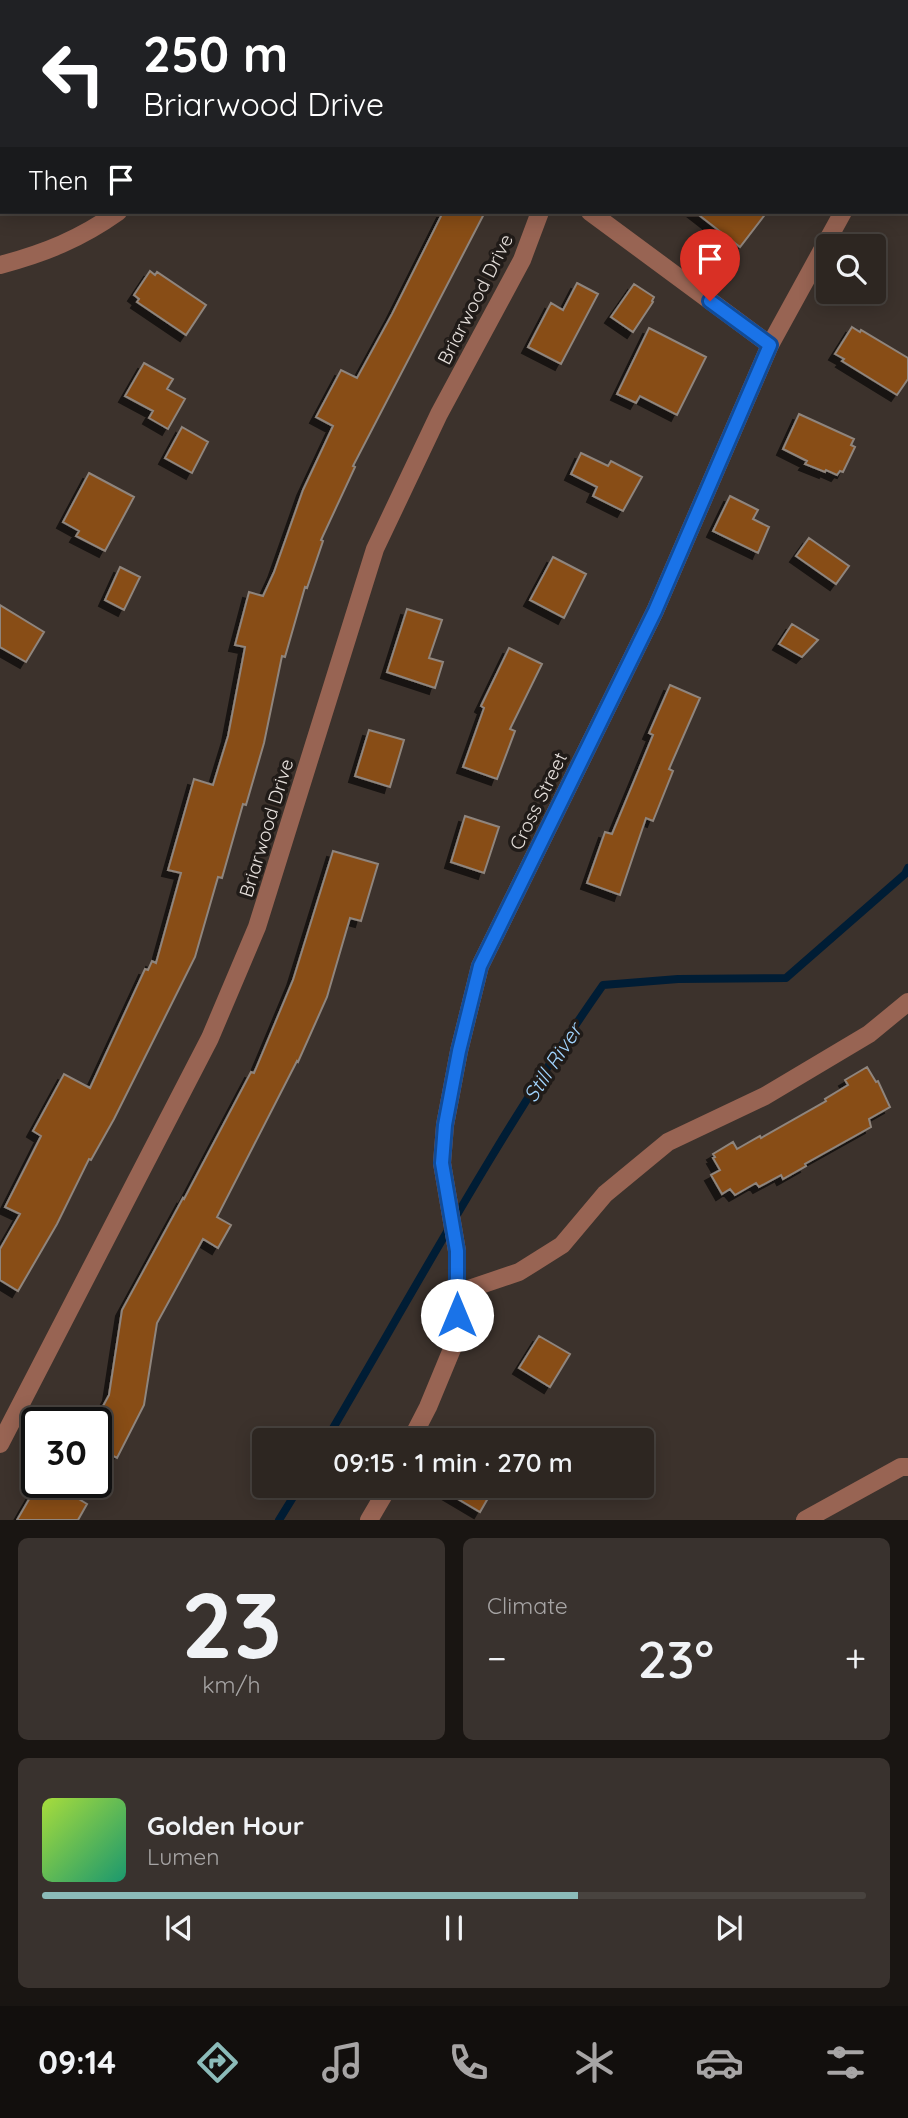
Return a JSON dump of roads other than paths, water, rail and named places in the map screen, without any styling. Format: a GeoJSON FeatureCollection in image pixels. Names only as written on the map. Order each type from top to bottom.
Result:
{"type":"FeatureCollection","features":[{"type":"Feature","properties":{"kind":"street"},"geometry":{"type":"LineString","coordinates":[[0,265],[43,253],[94,229],[115,214]]}},
{"type":"Feature","properties":{"kind":"street","name":"Briarwood Drive"},"geometry":{"type":"LineString","coordinates":[[0,1444],[210,1038],[257,928],[375,549],[439,414],[522,260],[539,214]]}},
{"type":"Feature","properties":{"kind":"street"},"geometry":{"type":"LineString","coordinates":[[593,214],[770,345]]}},
{"type":"Feature","properties":{"kind":"street","name":"Cross Street"},"geometry":{"type":"LineString","coordinates":[[416,1428],[457,1337],[457,1251],[442,1163],[445,1125],[480,966],[655,611],[770,345],[841,214]]}},
{"type":"Feature","properties":{"kind":"street"},"geometry":{"type":"LineString","coordinates":[[457,1293],[519,1272],[562,1245],[604,1194],[668,1142],[765,1096],[869,1034],[908,1002]]}},
{"type":"Feature","properties":{"kind":"street"},"geometry":{"type":"LineString","coordinates":[[805,1520],[901,1468],[908,1467]]}},
{"type":"Feature","properties":{"kind":"street"},"geometry":{"type":"LineString","coordinates":[[369,1520],[381,1498]]}},
{"type":"Feature","properties":{"kind":"waterway","name":"Still River"},"geometry":{"type":"LineString","coordinates":[[333,1428],[494,1152],[603,985],[678,979],[786,978],[905,874],[908,868]]}},
{"type":"Feature","properties":{"kind":"waterway","name":"Still River"},"geometry":{"type":"LineString","coordinates":[[279,1520],[293,1498]]}}]}
